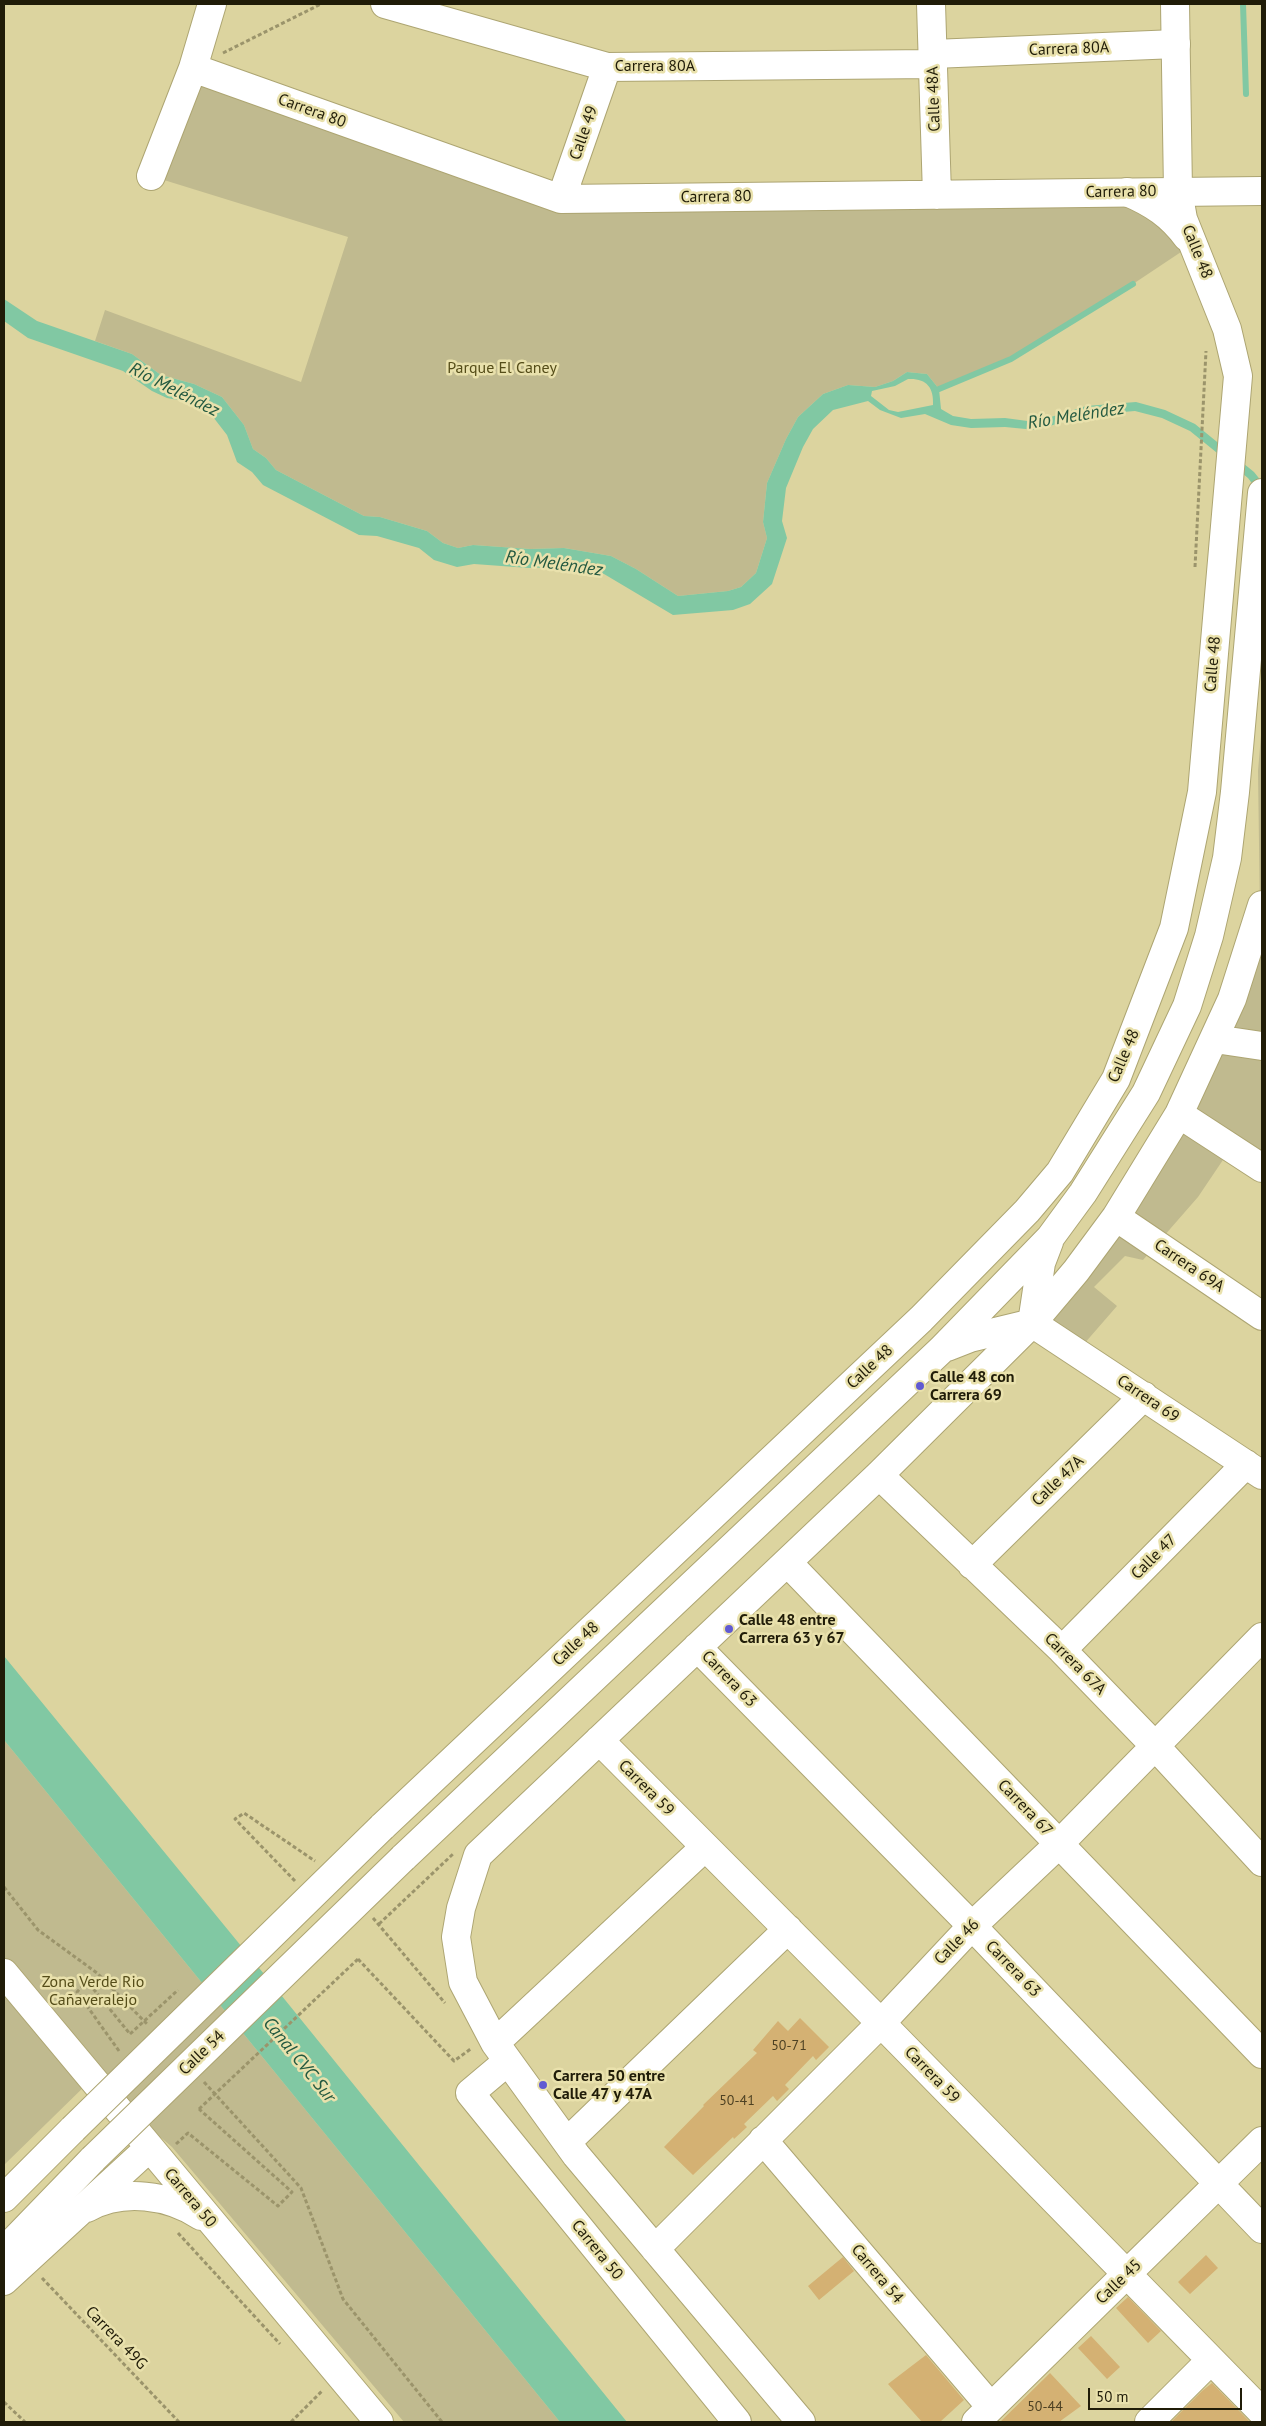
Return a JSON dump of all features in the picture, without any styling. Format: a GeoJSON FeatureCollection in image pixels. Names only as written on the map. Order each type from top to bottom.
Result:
{"type":"FeatureCollection","features":[{"type":"Feature","properties":{"kind":"street"},"geometry":{"type":"LineString","coordinates":[[151,176],[193,68],[212,4]]}},
{"type":"Feature","properties":{"kind":"street","name":"Carrera 80A"},"geometry":{"type":"LineString","coordinates":[[386,4],[607,67],[933,59],[1176,44]]}},
{"type":"Feature","properties":{"kind":"street","name":"Calle 48A"},"geometry":{"type":"LineString","coordinates":[[930,4],[937,195]]}},
{"type":"Feature","properties":{"kind":"street","name":"Calle 48"},"geometry":{"type":"LineString","coordinates":[[4,2198],[382,1827],[921,1319],[1028,1211],[1060,1172],[1116,1079],[1174,928],[1200,801],[1238,376],[1227,329],[1193,244],[1184,218],[1178,191],[1175,4]]}},
{"type":"Feature","properties":{"kind":"street","name":"Calle 49"},"geometry":{"type":"LineString","coordinates":[[561,199],[607,67]]}},
{"type":"Feature","properties":{"kind":"street","name":"Carrera 80"},"geometry":{"type":"LineString","coordinates":[[193,68],[561,199],[1262,190]]}},
{"type":"Feature","properties":{"kind":"street"},"geometry":{"type":"LineString","coordinates":[[1127,192],[1149,201],[1174,219],[1193,244]]}},
{"type":"Feature","properties":{"kind":"street","name":"Calle 48"},"geometry":{"type":"LineString","coordinates":[[403,1858],[941,1350],[1050,1238],[1083,1193],[1146,1093],[1187,1006],[1208,936],[1227,858],[1235,792],[1262,492]]}},
{"type":"Feature","properties":{"kind":"street"},"geometry":{"type":"LineString","coordinates":[[801,2422],[567,2142],[498,2046],[463,1982],[456,1937],[461,1908],[478,1855],[879,1475],[1032,1323],[1076,1271],[1116,1217],[1179,1114],[1215,1039],[1247,958],[1261,913]]}},
{"type":"Feature","properties":{"kind":"street"},"geometry":{"type":"LineString","coordinates":[[1215,1039],[1262,1046]]}},
{"type":"Feature","properties":{"kind":"street"},"geometry":{"type":"LineString","coordinates":[[1179,1114],[1262,1168]]}},
{"type":"Feature","properties":{"kind":"street","name":"Carrera 69A"},"geometry":{"type":"LineString","coordinates":[[1116,1217],[1262,1316]]}},
{"type":"Feature","properties":{"kind":"street"},"geometry":{"type":"LineString","coordinates":[[1032,1323],[1041,1264],[1050,1238]]}},
{"type":"Feature","properties":{"kind":"street"},"geometry":{"type":"LineString","coordinates":[[941,1350],[970,1338],[1032,1323]]}},
{"type":"Feature","properties":{"kind":"street","name":"Carrera 69"},"geometry":{"type":"LineString","coordinates":[[1032,1323],[1254,1470]]}},
{"type":"Feature","properties":{"kind":"street","name":"Calle 47A"},"geometry":{"type":"LineString","coordinates":[[972,1565],[1144,1396]]}},
{"type":"Feature","properties":{"kind":"street","name":"Calle 47"},"geometry":{"type":"LineString","coordinates":[[1062,1650],[1254,1470]]}},
{"type":"Feature","properties":{"kind":"street","name":"Carrera 67A"},"geometry":{"type":"LineString","coordinates":[[879,1475],[1062,1650],[1156,1747],[1262,1862]]}},
{"type":"Feature","properties":{"kind":"street","name":"Carrera 67"},"geometry":{"type":"LineString","coordinates":[[787,1562],[1262,2054]]}},
{"type":"Feature","properties":{"kind":"street","name":"Calle 46"},"geometry":{"type":"LineString","coordinates":[[655,2249],[881,2023],[972,1926],[1059,1844],[1262,1637]]}},
{"type":"Feature","properties":{"kind":"street","name":"Carrera 63"},"geometry":{"type":"LineString","coordinates":[[697,1647],[972,1926],[1262,2229]]}},
{"type":"Feature","properties":{"kind":"street","name":"Carrera 59"},"geometry":{"type":"LineString","coordinates":[[599,1740],[881,2023],[1262,2412]]}},
{"type":"Feature","properties":{"kind":"street"},"geometry":{"type":"LineString","coordinates":[[498,2046],[705,1847]]}},
{"type":"Feature","properties":{"kind":"street","name":"Calle 54"},"geometry":{"type":"LineString","coordinates":[[4,2251],[93,2159],[403,1858]]}},
{"type":"Feature","properties":{"kind":"street"},"geometry":{"type":"LineString","coordinates":[[567,2142],[788,1929]]}},
{"type":"Feature","properties":{"kind":"street","name":"Carrera 50"},"geometry":{"type":"LineString","coordinates":[[4,1973],[210,2223],[379,2422]]}},
{"type":"Feature","properties":{"kind":"street","name":"Carrera 50"},"geometry":{"type":"LineString","coordinates":[[498,2046],[470,2093],[737,2422]]}},
{"type":"Feature","properties":{"kind":"street","name":"Carrera 54"},"geometry":{"type":"LineString","coordinates":[[763,2140],[983,2415]]}},
{"type":"Feature","properties":{"kind":"street","name":"Calle 45"},"geometry":{"type":"LineString","coordinates":[[983,2415],[1262,2141]]}},
{"type":"Feature","properties":{"kind":"street"},"geometry":{"type":"LineString","coordinates":[[4,2280],[72,2217],[153,2154]]}},
{"type":"Feature","properties":{"kind":"street"},"geometry":{"type":"LineString","coordinates":[[72,2217],[92,2205],[115,2198],[139,2196],[165,2200],[189,2209],[210,2223]]}},
{"type":"Feature","properties":{"kind":"street"},"geometry":{"type":"LineString","coordinates":[[1148,2422],[1210,2360]]}},
{"type":"Feature","properties":{"kind":"path"},"geometry":{"type":"LineString","coordinates":[[193,68],[321,4]]}},
{"type":"Feature","properties":{"kind":"path"},"geometry":{"type":"LineString","coordinates":[[1195,568],[1207,341]]}},
{"type":"Feature","properties":{"kind":"path"},"geometry":{"type":"LineString","coordinates":[[4,1887],[38,1930],[97,1973],[152,2028]]}},
{"type":"Feature","properties":{"kind":"path"},"geometry":{"type":"LineString","coordinates":[[153,2154],[188,2133],[278,2206],[292,2192],[199,2109],[358,1959],[454,2061],[498,2046]]}},
{"type":"Feature","properties":{"kind":"path"},"geometry":{"type":"LineString","coordinates":[[92,2079],[120,2050],[77,1992],[87,1981],[130,2034]]}},
{"type":"Feature","properties":{"kind":"path"},"geometry":{"type":"LineString","coordinates":[[199,2077],[302,2188],[343,2299],[442,2422]]}},
{"type":"Feature","properties":{"kind":"path"},"geometry":{"type":"LineString","coordinates":[[174,2229],[186,2239],[283,2348]]}},
{"type":"Feature","properties":{"kind":"path","name":"Carrera 49G"},"geometry":{"type":"LineString","coordinates":[[36,2271],[179,2422]]}},
{"type":"Feature","properties":{"kind":"path"},"geometry":{"type":"LineString","coordinates":[[291,2422],[322,2391],[316,2384]]}},
{"type":"Feature","properties":{"kind":"path"},"geometry":{"type":"LineString","coordinates":[[4,2402],[25,2422]]}},
{"type":"Feature","properties":{"kind":"green space","name":"Parque El Caney"},"geometry":{"type":"Polygon","coordinates":[[[193,68],[561,199],[1127,192],[1193,244],[1133,284],[1011,359],[939,389],[927,374],[907,372],[893,381],[875,387],[848,385],[823,394],[798,417],[786,439],[767,483],[763,522],[767,538],[756,573],[741,587],[728,591],[678,596],[636,569],[611,556],[564,548],[530,549],[473,545],[458,548],[443,543],[427,531],[380,517],[364,516],[276,470],[266,458],[253,449],[244,425],[222,397],[194,384],[161,375],[132,354],[95,341],[105,310],[301,382],[348,237],[151,176],[193,68]]]}},
{"type":"Feature","properties":{"kind":"green space"},"geometry":{"type":"Polygon","coordinates":[[[1262,723],[1262,1168],[1231,1148],[1198,1197],[1143,1260],[1125,1256],[1094,1287],[1117,1306],[1077,1352],[1032,1323],[1116,1217],[1260,917],[1258,771],[1262,723]]]}},
{"type":"Feature","properties":{"kind":"green space","name":"Zona Verde Rio Cañaveralejo"},"geometry":{"type":"Polygon","coordinates":[[[4,1740],[560,2422],[404,2422],[172,2147],[92,2079],[4,2165],[4,1740]]]}},
{"type":"Feature","properties":{"kind":"water","name":"Río Meléndez"},"geometry":{"type":"Polygon","coordinates":[[[4,299],[37,321],[132,354],[161,375],[194,384],[222,397],[244,425],[253,449],[266,458],[276,470],[364,516],[380,517],[427,531],[443,543],[458,548],[473,545],[530,549],[564,548],[611,556],[636,569],[678,596],[728,591],[741,587],[756,573],[767,538],[763,522],[767,483],[786,439],[798,417],[823,394],[848,385],[875,387],[893,381],[907,372],[927,374],[939,389],[941,409],[953,416],[971,419],[1005,418],[1035,422],[1086,406],[1136,402],[1165,410],[1195,424],[1254,472],[1262,482],[1260,494],[1248,478],[1190,431],[1162,418],[1135,411],[1087,415],[1036,430],[1005,427],[971,428],[951,425],[925,414],[901,418],[880,410],[868,401],[833,410],[813,429],[803,447],[786,488],[782,521],[787,538],[772,584],[750,604],[733,610],[673,615],[604,574],[563,567],[529,568],[474,564],[457,567],[434,560],[419,548],[377,536],[359,535],[263,485],[252,472],[237,462],[227,435],[210,413],[188,402],[167,398],[152,391],[123,371],[28,338],[4,321],[4,299]],[[908,379],[895,386],[872,391],[871,396],[889,410],[898,412],[933,405],[932,393],[928,385],[914,379],[908,379]]]}},
{"type":"Feature","properties":{"kind":"water","name":"Canal CVC Sur"},"geometry":{"type":"Polygon","coordinates":[[[4,1656],[627,2422],[560,2422],[4,1740],[4,1656]]]}},
{"type":"Feature","properties":{"kind":"building"},"geometry":{"type":"Polygon","coordinates":[[[800,2018],[829,2047],[816,2060],[813,2056],[785,2085],[789,2089],[777,2101],[773,2096],[744,2124],[747,2127],[734,2139],[733,2137],[693,2175],[664,2147],[703,2105],[757,2053],[753,2050],[778,2021],[788,2031],[800,2018]]]}},
{"type":"Feature","properties":{"kind":"building"},"geometry":{"type":"Polygon","coordinates":[[[1206,2255],[1218,2268],[1190,2294],[1178,2282],[1206,2255]]]}},
{"type":"Feature","properties":{"kind":"building"},"geometry":{"type":"Polygon","coordinates":[[[843,2257],[854,2271],[819,2300],[808,2286],[843,2257]]]}},
{"type":"Feature","properties":{"kind":"building"},"geometry":{"type":"Polygon","coordinates":[[[1128,2297],[1161,2331],[1148,2343],[1116,2308],[1128,2297]]]}},
{"type":"Feature","properties":{"kind":"building"},"geometry":{"type":"Polygon","coordinates":[[[1091,2336],[1120,2367],[1107,2379],[1078,2348],[1091,2336]]]}},
{"type":"Feature","properties":{"kind":"building"},"geometry":{"type":"Polygon","coordinates":[[[926,2355],[964,2400],[940,2422],[922,2422],[888,2384],[926,2355]]]}},
{"type":"Feature","properties":{"kind":"building"},"geometry":{"type":"Polygon","coordinates":[[[1050,2373],[1081,2406],[1059,2422],[1000,2422],[1050,2373]]]}},
{"type":"Feature","properties":{"kind":"building"},"geometry":{"type":"Polygon","coordinates":[[[1212,2383],[1250,2422],[1171,2422],[1202,2391],[1212,2383]]]}},
{"type":"Feature","properties":{"kind":"waterway"},"geometry":{"type":"LineString","coordinates":[[1243,4],[1246,94]]}},
{"type":"Feature","properties":{"kind":"waterway"},"geometry":{"type":"LineString","coordinates":[[939,389],[1011,359],[1133,284]]}},
{"type":"Feature","properties":{"kind":"place","name":"Calle 48 con Carrera 69"},"geometry":{"type":"Point","coordinates":[920,1386]}},
{"type":"Feature","properties":{"kind":"place","name":"Calle 48 entre Carrera 63 y 67"},"geometry":{"type":"Point","coordinates":[729,1629]}},
{"type":"Feature","properties":{"kind":"place","name":"Carrera 50 entre Calle 47 y 47A"},"geometry":{"type":"Point","coordinates":[543,2085]}}]}
